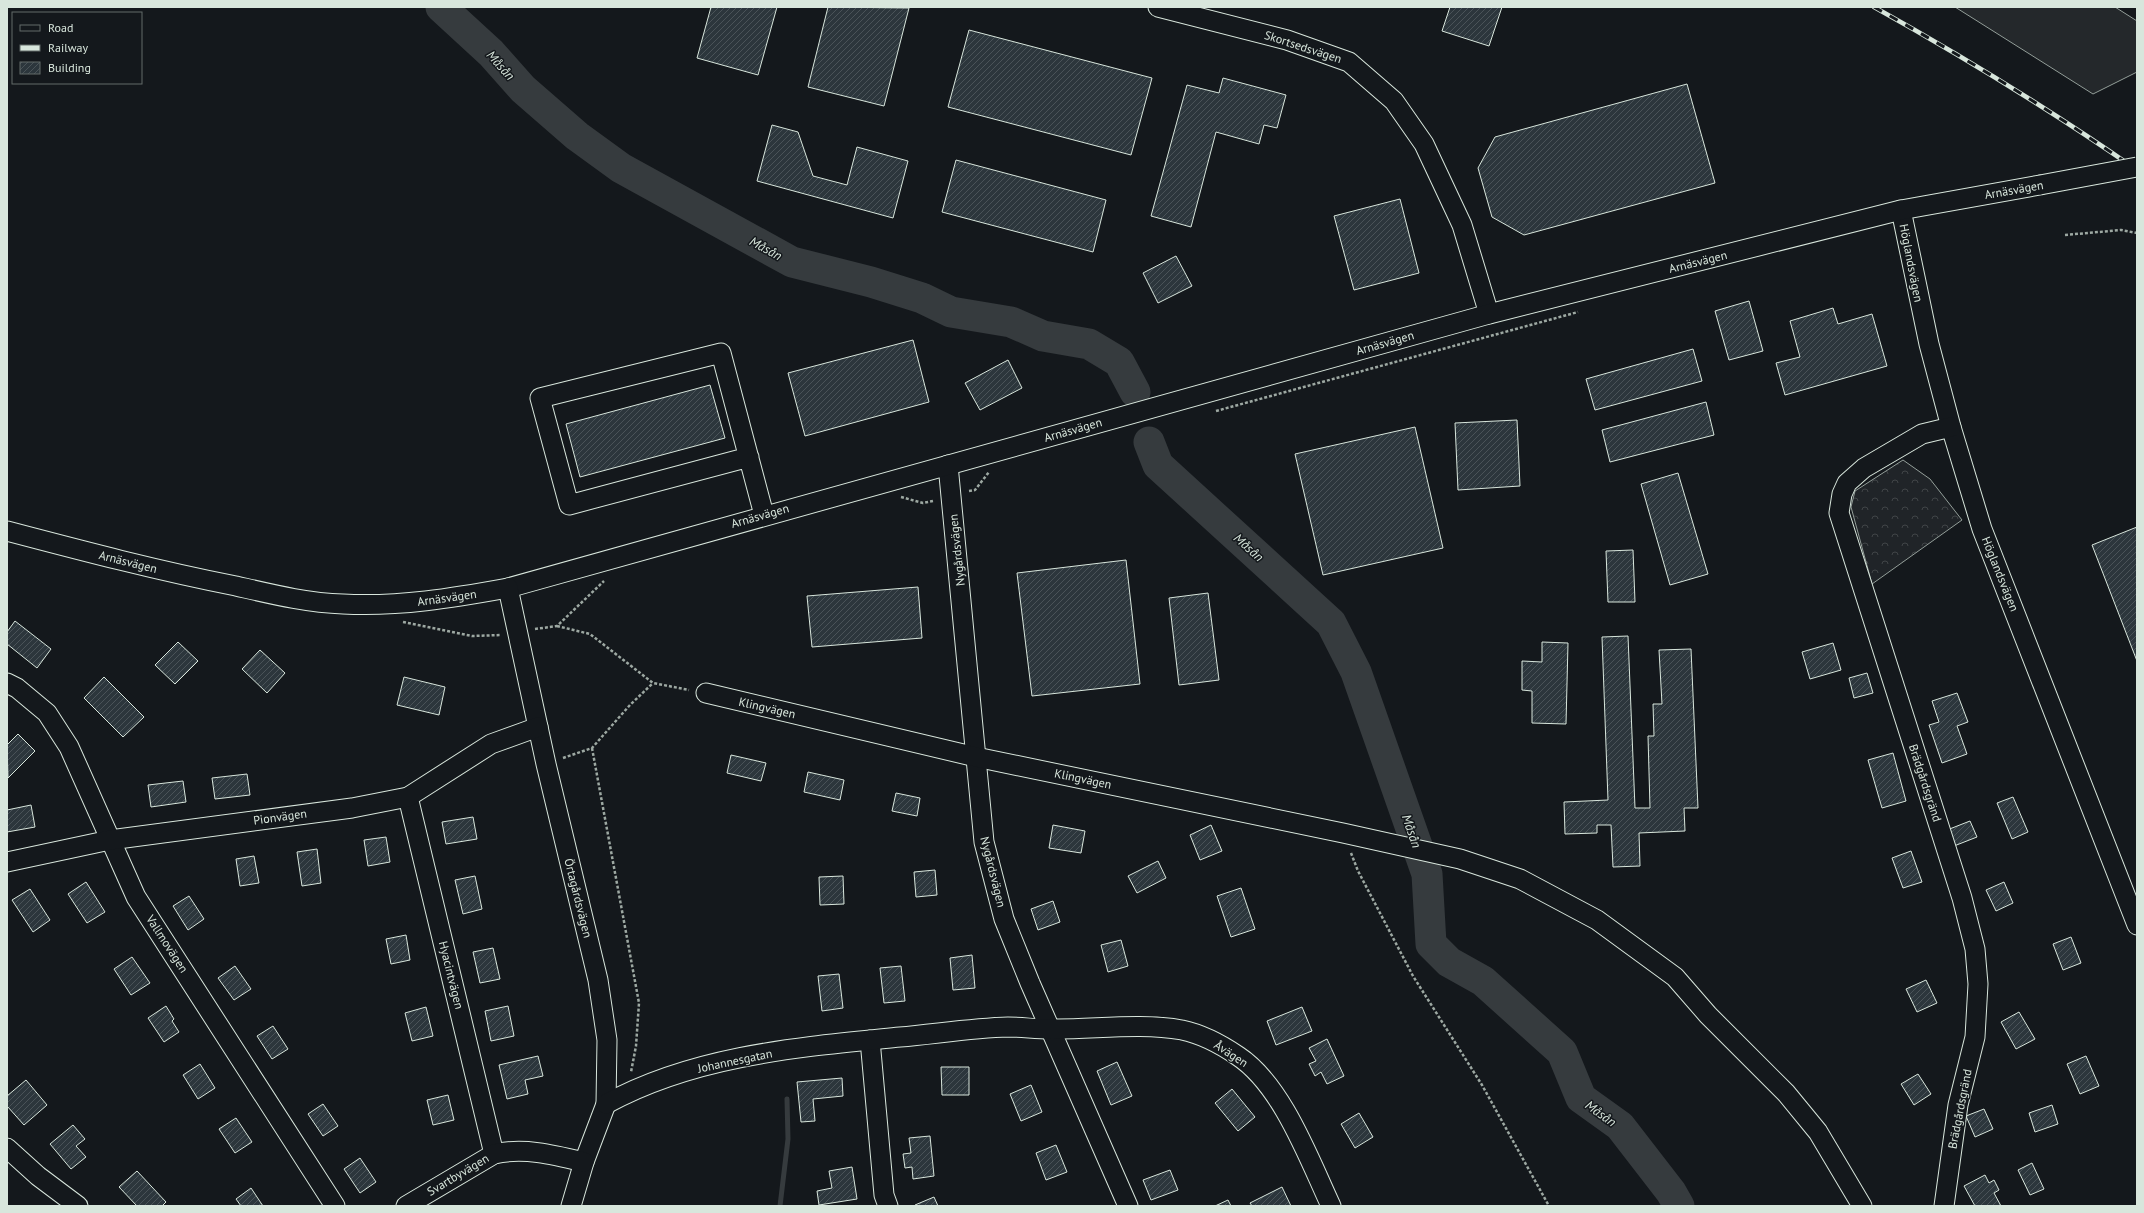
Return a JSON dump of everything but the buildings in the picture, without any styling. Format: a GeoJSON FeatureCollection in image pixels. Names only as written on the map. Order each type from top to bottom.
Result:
{"type":"FeatureCollection","features":[{"type":"Feature","properties":{"kind":"street","name":"Skortsedsvägen"},"geometry":{"type":"LineString","coordinates":[[1158,7],[1287,40],[1349,62],[1394,101],[1424,144],[1462,225],[1489,314]]}},
{"type":"Feature","properties":{"kind":"street","name":"Arnäsvägen"},"geometry":{"type":"LineString","coordinates":[[7,531],[217,582],[277,595],[342,604],[412,603],[508,588],[764,515],[1489,314],[1901,210],[2137,167]]}},
{"type":"Feature","properties":{"kind":"street","name":"Höglandsvägen"},"geometry":{"type":"LineString","coordinates":[[1901,210],[1927,336],[1951,427],[1982,529],[2137,925]]}},
{"type":"Feature","properties":{"kind":"street"},"geometry":{"type":"LineString","coordinates":[[749,457],[569,505],[540,398],[722,353],[749,457],[764,515]]}},
{"type":"Feature","properties":{"kind":"street","name":"Brädgårdsgränd"},"geometry":{"type":"LineString","coordinates":[[1944,1206],[1958,1105],[1974,1037],[1978,984],[1975,949],[1962,898],[1839,513],[1842,494],[1847,483],[1864,468],[1922,434],[1951,427]]}},
{"type":"Feature","properties":{"kind":"street","name":"Nygårdsvägen"},"geometry":{"type":"LineString","coordinates":[[948,465],[984,842],[1002,911],[1030,983],[1128,1206]]}},
{"type":"Feature","properties":{"kind":"street","name":"Örtagårdsvägen"},"geometry":{"type":"LineString","coordinates":[[508,588],[546,764],[598,980],[607,1040],[606,1104],[584,1162],[571,1206]]}},
{"type":"Feature","properties":{"kind":"street","name":"Vallmovägen"},"geometry":{"type":"LineString","coordinates":[[7,682],[17,688],[47,713],[69,747],[136,897],[335,1206]]}},
{"type":"Feature","properties":{"kind":"street","name":"Klingvägen"},"geometry":{"type":"LineString","coordinates":[[706,694],[976,757],[1343,832],[1460,860],[1520,879],[1590,916],[1674,977],[1708,1015],[1786,1093],[1810,1122],[1818,1132],[1862,1206]]}},
{"type":"Feature","properties":{"kind":"street","name":"Pionvägen"},"geometry":{"type":"LineString","coordinates":[[7,862],[110,840],[352,808],[408,797],[491,744],[538,727]]}},
{"type":"Feature","properties":{"kind":"street","name":"Hyacintvägen"},"geometry":{"type":"LineString","coordinates":[[408,797],[494,1154]]}},
{"type":"Feature","properties":{"kind":"street","name":"Johannesgatan"},"geometry":{"type":"LineString","coordinates":[[606,1104],[628,1092],[655,1081],[714,1063],[771,1052],[870,1040],[1008,1027],[1051,1030]]}},
{"type":"Feature","properties":{"kind":"street","name":"Åvägen"},"geometry":{"type":"LineString","coordinates":[[1051,1030],[1166,1028],[1185,1031],[1219,1044],[1240,1057],[1261,1076],[1279,1100],[1332,1206]]}},
{"type":"Feature","properties":{"kind":"street"},"geometry":{"type":"LineString","coordinates":[[870,1040],[884,1195],[888,1206]]}},
{"type":"Feature","properties":{"kind":"street"},"geometry":{"type":"LineString","coordinates":[[7,1148],[38,1176],[78,1206]]}},
{"type":"Feature","properties":{"kind":"street","name":"Svartbyvägen"},"geometry":{"type":"LineString","coordinates":[[406,1206],[494,1154],[506,1151],[553,1154],[584,1162]]}},
{"type":"Feature","properties":{"kind":"path"},"geometry":{"type":"LineString","coordinates":[[2065,235],[2121,230],[2137,233]]}},
{"type":"Feature","properties":{"kind":"path"},"geometry":{"type":"LineString","coordinates":[[557,626],[590,634],[653,683],[706,694]]}},
{"type":"Feature","properties":{"kind":"path"},"geometry":{"type":"LineString","coordinates":[[546,764],[592,748],[630,705],[653,683]]}},
{"type":"Feature","properties":{"kind":"path"},"geometry":{"type":"LineString","coordinates":[[592,748],[639,1003],[636,1046],[628,1092]]}},
{"type":"Feature","properties":{"kind":"path"},"geometry":{"type":"LineString","coordinates":[[1343,832],[1358,871],[1413,976],[1482,1085],[1549,1206]]}},
{"type":"Feature","properties":{"kind":"green space"},"geometry":{"type":"Polygon","coordinates":[[[1903,460],[1930,479],[1962,520],[1872,584],[1851,507],[1855,491],[1903,460]]]}},
{"type":"Feature","properties":{"kind":"shaded area"},"geometry":{"type":"Polygon","coordinates":[[[1955,7],[2115,7],[2137,21],[2137,72],[2093,94],[1955,7]]]}},
{"type":"Feature","properties":{"kind":"waterway","name":"Måsån"},"geometry":{"type":"LineString","coordinates":[[441,7],[491,53],[523,89],[577,136],[621,168],[792,262],[871,282],[922,298],[951,312],[1011,322],[1043,336],[1089,344],[1119,362],[1135,392]]}},
{"type":"Feature","properties":{"kind":"waterway","name":"Måsån"},"geometry":{"type":"LineString","coordinates":[[1149,442],[1158,465],[1331,623],[1356,672],[1427,874],[1431,944],[1449,962],[1483,981],[1562,1052],[1581,1098],[1620,1126],[1671,1192],[1679,1206]]}},
{"type":"Feature","properties":{"kind":"waterway"},"geometry":{"type":"LineString","coordinates":[[780,1206],[788,1139],[787,1099]]}},
{"type":"Feature","properties":{"kind":"railway"},"geometry":{"type":"LineString","coordinates":[[1874,7],[2007,85],[2137,170]]}}]}
